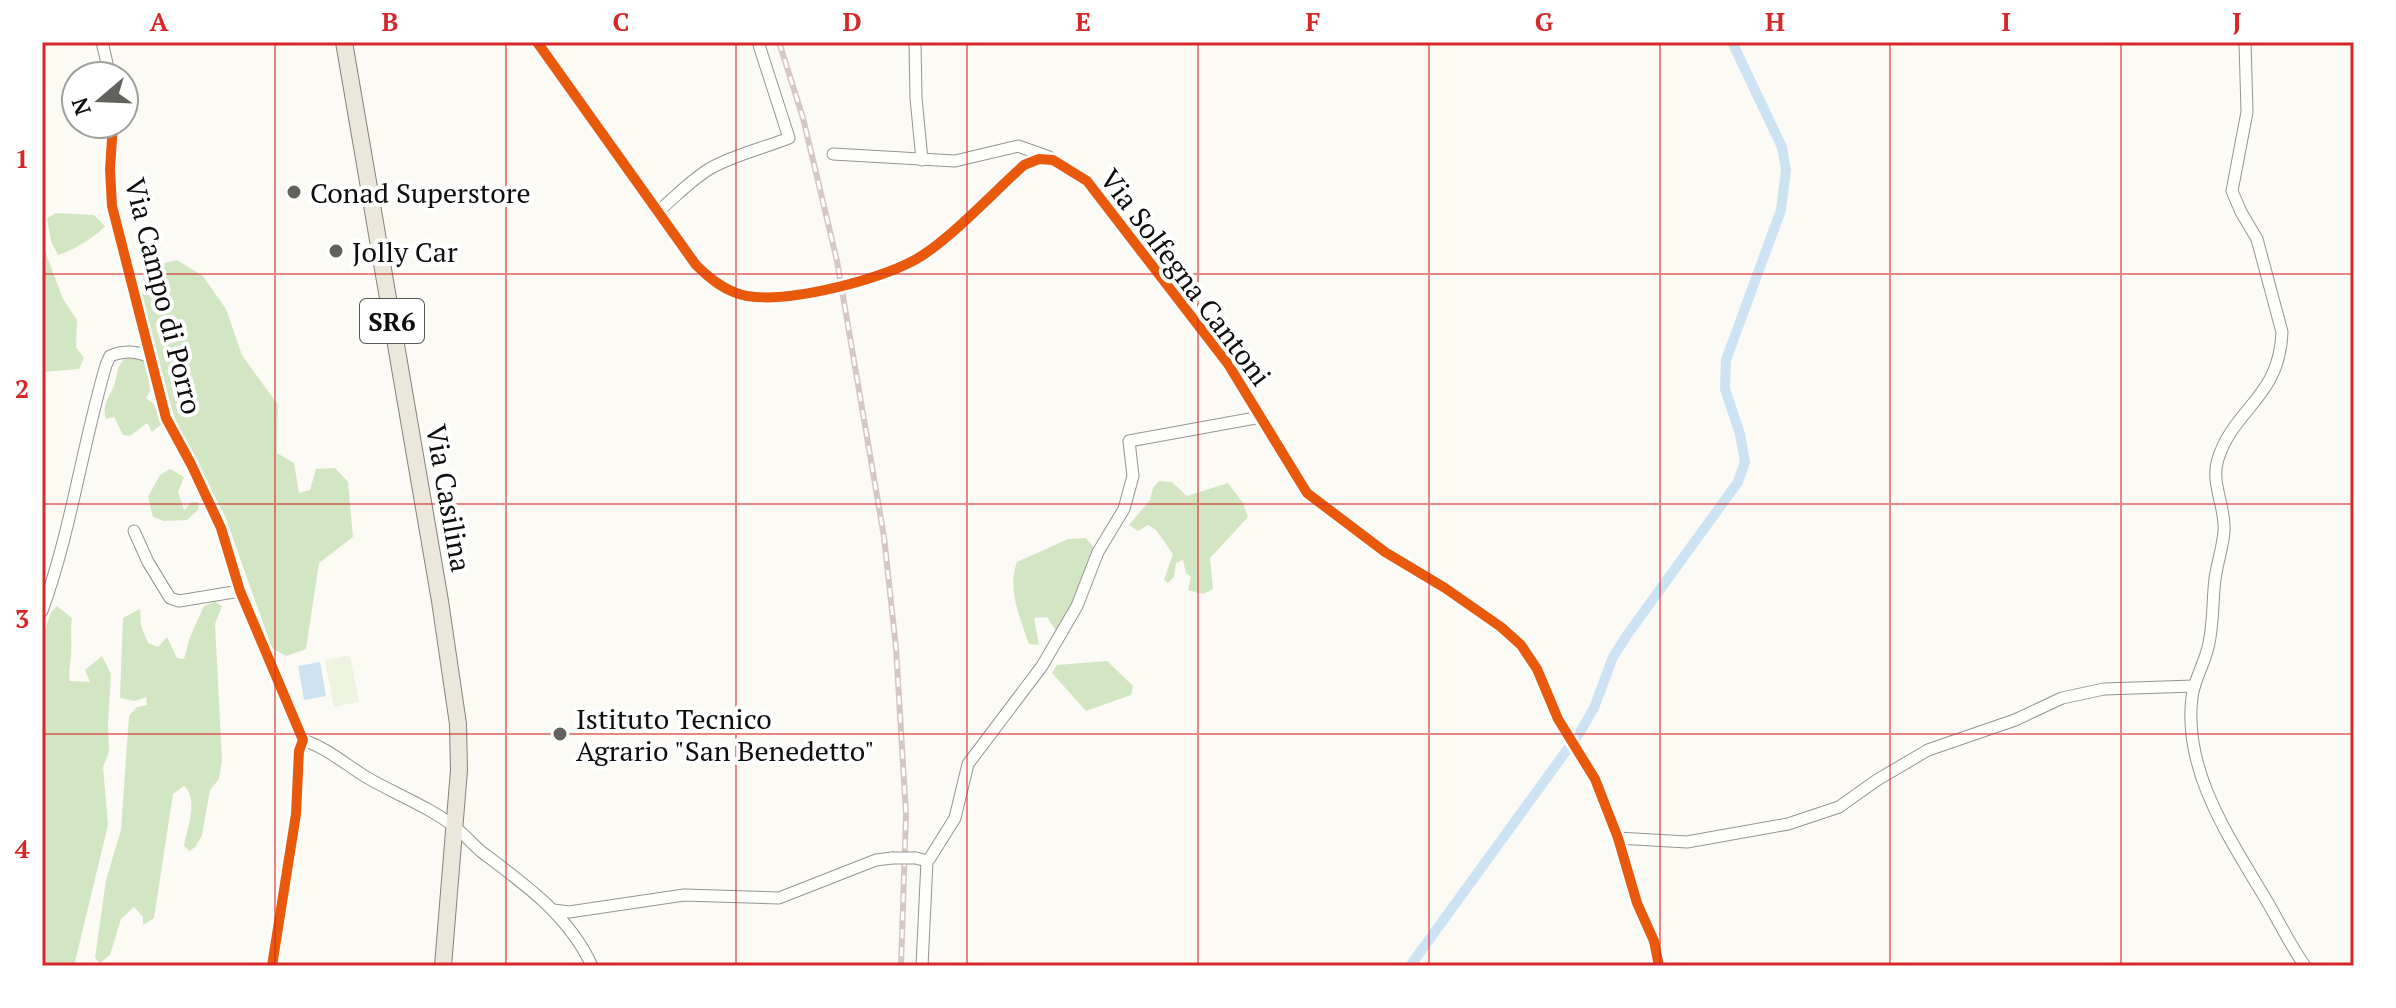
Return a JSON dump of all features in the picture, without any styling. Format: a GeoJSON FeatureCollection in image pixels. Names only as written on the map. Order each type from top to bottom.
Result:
{"type":"FeatureCollection","features":[{"type":"Feature","properties":{"kind":"main road","name":"Via Casilina"},"geometry":{"type":"LineString","coordinates":[[344,42],[452,675],[459,755],[443,966]]}},
{"type":"Feature","properties":{"kind":"street"},"geometry":{"type":"LineString","coordinates":[[537,42],[696,265],[714,283],[745,295],[774,298],[893,272],[925,254],[1018,170],[1039,159],[1053,160]]}},
{"type":"Feature","properties":{"kind":"street"},"geometry":{"type":"LineString","coordinates":[[657,212],[688,184],[713,167],[789,138],[758,42]]}},
{"type":"Feature","properties":{"kind":"street"},"geometry":{"type":"LineString","coordinates":[[915,42],[922,160]]}},
{"type":"Feature","properties":{"kind":"street"},"geometry":{"type":"LineString","coordinates":[[2245,42],[2247,112],[2232,191],[2257,239],[2282,332],[2281,347],[2268,386],[2229,437],[2217,460],[2216,481],[2224,531],[2215,578],[2209,642],[2194,686],[2192,719],[2200,775],[2223,827],[2284,936],[2305,966]]}},
{"type":"Feature","properties":{"kind":"street","name":"Via Campo di Porro"},"geometry":{"type":"LineString","coordinates":[[112,140],[112,206],[166,418],[221,528],[240,591],[303,740]]}},
{"type":"Feature","properties":{"kind":"street","name":"Via Solfegna Cantoni"},"geometry":{"type":"LineString","coordinates":[[1006,148],[1018,146],[1053,160],[1087,181],[1228,364],[1307,493],[1385,552],[1501,627],[1521,645],[1537,669],[1558,719],[1595,779],[1618,838],[1637,903],[1654,941],[1659,966]]}},
{"type":"Feature","properties":{"kind":"street"},"geometry":{"type":"LineString","coordinates":[[833,154],[955,161],[1006,148],[1014,156],[1018,170]]}},
{"type":"Feature","properties":{"kind":"street"},"geometry":{"type":"LineString","coordinates":[[42,611],[70,520],[85,442],[106,365],[110,356],[120,352],[133,351],[150,357]]}},
{"type":"Feature","properties":{"kind":"street"},"geometry":{"type":"LineString","coordinates":[[922,966],[922,860],[955,818],[968,764],[1042,666],[1077,606],[1098,552],[1124,509],[1133,476],[1129,441],[1261,417]]}},
{"type":"Feature","properties":{"kind":"street"},"geometry":{"type":"LineString","coordinates":[[134,531],[170,598],[179,601],[240,591]]}},
{"type":"Feature","properties":{"kind":"street"},"geometry":{"type":"LineString","coordinates":[[1618,838],[1687,842],[1788,824],[1839,807],[1928,750],[2015,720],[2062,698],[2104,689],[2194,686]]}},
{"type":"Feature","properties":{"kind":"street"},"geometry":{"type":"LineString","coordinates":[[272,966],[296,814],[299,751],[303,740],[318,745],[363,775],[455,827],[481,852],[512,872],[553,910],[572,933],[592,966]]}},
{"type":"Feature","properties":{"kind":"street"},"geometry":{"type":"LineString","coordinates":[[553,910],[569,912],[684,895],[779,898],[876,860],[922,860]]}},
{"type":"Feature","properties":{"kind":"green space"},"geometry":{"type":"Polygon","coordinates":[[[56,213],[94,215],[105,226],[83,243],[58,255],[51,241],[47,218],[56,213]]]}},
{"type":"Feature","properties":{"kind":"green space"},"geometry":{"type":"Polygon","coordinates":[[[42,243],[63,299],[77,320],[76,347],[84,358],[79,369],[42,372],[42,243]]]}},
{"type":"Feature","properties":{"kind":"green space"},"geometry":{"type":"Polygon","coordinates":[[[177,260],[203,276],[226,309],[242,355],[278,405],[277,453],[294,463],[299,493],[310,490],[316,469],[335,468],[348,482],[353,537],[319,563],[306,649],[286,656],[272,648],[225,516],[177,426],[141,306],[144,271],[177,260]]]}},
{"type":"Feature","properties":{"kind":"green space"},"geometry":{"type":"Polygon","coordinates":[[[125,358],[140,358],[148,366],[150,391],[146,398],[153,403],[163,423],[152,432],[147,423],[130,436],[123,435],[114,417],[106,419],[106,403],[125,358]]]}},
{"type":"Feature","properties":{"kind":"green space"},"geometry":{"type":"Polygon","coordinates":[[[170,469],[184,477],[178,492],[184,510],[192,502],[198,502],[199,509],[187,520],[164,521],[153,517],[148,497],[160,475],[170,469]]]}},
{"type":"Feature","properties":{"kind":"green space"},"geometry":{"type":"Polygon","coordinates":[[[1159,481],[1172,482],[1187,496],[1228,483],[1243,503],[1248,517],[1210,558],[1213,589],[1203,594],[1188,590],[1191,577],[1186,573],[1183,560],[1176,563],[1174,577],[1168,583],[1164,580],[1173,554],[1156,530],[1148,525],[1138,531],[1129,525],[1150,500],[1153,488],[1159,481]]]}},
{"type":"Feature","properties":{"kind":"green space"},"geometry":{"type":"Polygon","coordinates":[[[1086,538],[1093,547],[1069,617],[1056,631],[1047,617],[1034,618],[1039,645],[1029,644],[1014,593],[1017,562],[1068,539],[1086,538]]]}},
{"type":"Feature","properties":{"kind":"green space"},"geometry":{"type":"Polygon","coordinates":[[[215,602],[222,606],[215,624],[222,761],[219,779],[210,790],[202,835],[190,851],[184,846],[191,799],[184,786],[173,794],[154,918],[143,925],[143,917],[134,907],[121,919],[110,955],[100,963],[95,958],[106,880],[121,830],[129,716],[137,707],[147,705],[146,697],[135,701],[120,698],[123,618],[140,609],[141,626],[148,643],[158,647],[167,637],[177,658],[184,659],[204,606],[215,602]]]}},
{"type":"Feature","properties":{"kind":"green space"},"geometry":{"type":"Polygon","coordinates":[[[57,606],[72,618],[70,681],[90,682],[85,670],[102,656],[111,674],[109,752],[103,767],[108,825],[74,966],[42,966],[42,639],[51,612],[57,606]]]}},
{"type":"Feature","properties":{"kind":"green space"},"geometry":{"type":"Polygon","coordinates":[[[350,655],[359,702],[334,707],[325,660],[350,655]]]}},
{"type":"Feature","properties":{"kind":"green space"},"geometry":{"type":"Polygon","coordinates":[[[1107,661],[1133,686],[1131,695],[1086,711],[1052,673],[1057,665],[1107,661]]]}},
{"type":"Feature","properties":{"kind":"water"},"geometry":{"type":"Polygon","coordinates":[[[320,662],[326,696],[304,700],[298,666],[320,662]]]}},
{"type":"Feature","properties":{"kind":"waterway"},"geometry":{"type":"LineString","coordinates":[[1410,966],[1580,732],[1594,708],[1613,657],[1738,482],[1745,462],[1740,434],[1725,389],[1726,360],[1781,210],[1786,170],[1782,147],[1732,42]]}},
{"type":"Feature","properties":{"kind":"railway"},"geometry":{"type":"LineString","coordinates":[[779,42],[803,118],[837,261],[884,537],[896,648],[906,814],[901,966]]}},
{"type":"Feature","properties":{"kind":"cycle path"},"geometry":{"type":"LineString","coordinates":[[537,42],[696,265],[719,284],[739,294],[765,297],[812,292],[863,280],[907,264],[948,235],[1024,165],[1039,159],[1053,160],[1087,181],[1228,364],[1307,493],[1385,552],[1501,627],[1521,645],[1537,669],[1558,719],[1595,779],[1618,838],[1637,903],[1654,941],[1659,966]]}},
{"type":"Feature","properties":{"kind":"cycle path"},"geometry":{"type":"LineString","coordinates":[[112,140],[112,206],[166,418],[221,528],[240,591],[303,740],[299,751],[296,814],[272,966]]}},
{"type":"Feature","properties":{"kind":"place","name":"Conad Superstore"},"geometry":{"type":"Point","coordinates":[294,192]}},
{"type":"Feature","properties":{"kind":"place","name":"Jolly Car"},"geometry":{"type":"Point","coordinates":[336,251]}},
{"type":"Feature","properties":{"kind":"place","name":"Istituto Tecnico Agrario \"San Benedetto\""},"geometry":{"type":"Point","coordinates":[560,734]}}]}
